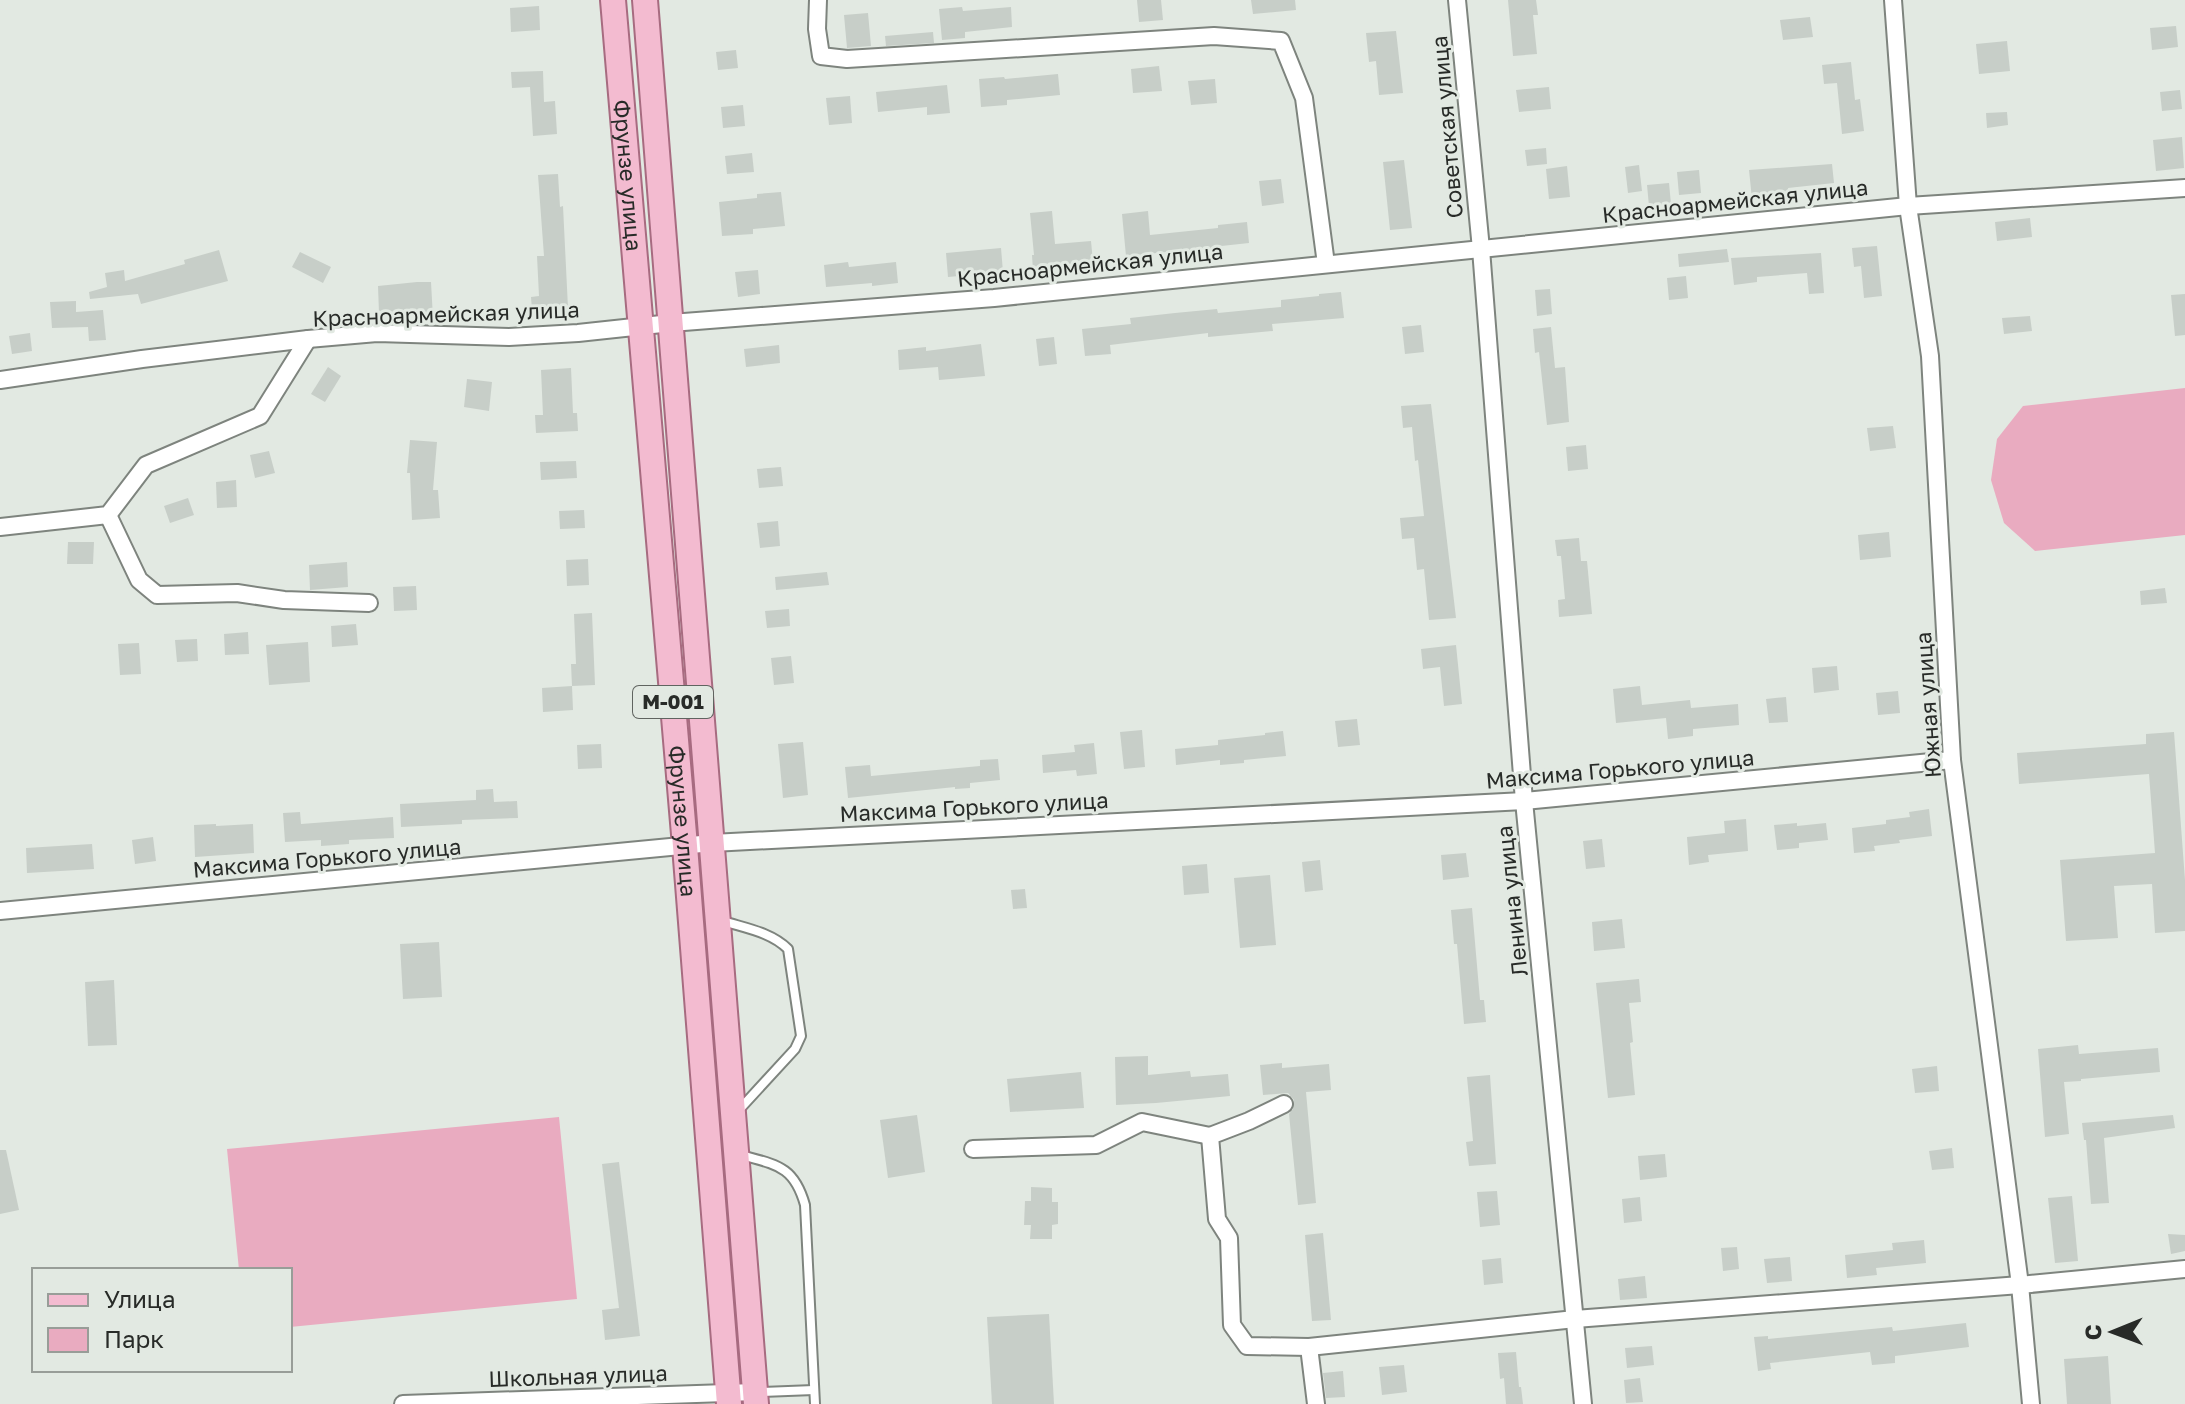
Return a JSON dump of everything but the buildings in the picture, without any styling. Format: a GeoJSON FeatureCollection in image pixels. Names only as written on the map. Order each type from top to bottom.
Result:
{"type":"FeatureCollection","features":[{"type":"Feature","properties":{"kind":"main road","name":"Фрунзе улица"},"geometry":{"type":"LineString","coordinates":[[613,0],[685,846],[728,1399]]}},
{"type":"Feature","properties":{"kind":"main road","name":"Фрунзе улица"},"geometry":{"type":"LineString","coordinates":[[645,0],[756,1398]]}},
{"type":"Feature","properties":{"kind":"street"},"geometry":{"type":"LineString","coordinates":[[818,0],[817,29],[821,56],[847,59],[1214,36],[1281,41],[1304,98],[1326,264]]}},
{"type":"Feature","properties":{"kind":"street","name":"Советская улица"},"geometry":{"type":"LineString","coordinates":[[1457,0],[1481,249]]}},
{"type":"Feature","properties":{"kind":"street","name":"Южная улица"},"geometry":{"type":"LineString","coordinates":[[1893,0],[1908,206],[1930,356],[1952,760],[2020,1285],[2031,1404]]}},
{"type":"Feature","properties":{"kind":"street","name":"Красноармейская улица"},"geometry":{"type":"LineString","coordinates":[[0,380],[308,339],[377,333],[509,337],[578,333],[994,298],[1908,206],[2185,188]]}},
{"type":"Feature","properties":{"kind":"street","name":"Ленина улица"},"geometry":{"type":"LineString","coordinates":[[1481,249],[1524,801],[1583,1404]]}},
{"type":"Feature","properties":{"kind":"street"},"geometry":{"type":"LineString","coordinates":[[0,527],[108,515],[146,465],[260,416],[308,339]]}},
{"type":"Feature","properties":{"kind":"street"},"geometry":{"type":"LineString","coordinates":[[108,515],[139,580],[157,595],[237,593],[284,600],[369,603]]}},
{"type":"Feature","properties":{"kind":"street","name":"Максима Горького улица"},"geometry":{"type":"LineString","coordinates":[[0,911],[712,843],[1524,801],[1952,760]]}},
{"type":"Feature","properties":{"kind":"street"},"geometry":{"type":"LineString","coordinates":[[973,1149],[1096,1145],[1142,1122],[1210,1136],[1284,1104]]}},
{"type":"Feature","properties":{"kind":"street"},"geometry":{"type":"LineString","coordinates":[[1210,1136],[1217,1219],[1229,1238],[1232,1325],[1247,1346],[1309,1347],[1575,1319],[2020,1285],[2185,1269]]}},
{"type":"Feature","properties":{"kind":"street"},"geometry":{"type":"LineString","coordinates":[[1309,1347],[1316,1404]]}},
{"type":"Feature","properties":{"kind":"street","name":"Школьная улица"},"geometry":{"type":"LineString","coordinates":[[403,1404],[756,1398]]}},
{"type":"Feature","properties":{"kind":"lane"},"geometry":{"type":"LineString","coordinates":[[719,919],[771,936],[788,949],[801,1036],[795,1049],[732,1118]]}},
{"type":"Feature","properties":{"kind":"lane"},"geometry":{"type":"LineString","coordinates":[[735,1153],[781,1167],[800,1187],[805,1205],[815,1404]]}},
{"type":"Feature","properties":{"kind":"lane"},"geometry":{"type":"LineString","coordinates":[[756,1398],[814,1390]]}},
{"type":"Feature","properties":{"kind":"green space"},"geometry":{"type":"Polygon","coordinates":[[[2185,388],[2185,535],[2035,551],[2004,523],[1991,480],[1997,439],[2023,406],[2185,388]]]}},
{"type":"Feature","properties":{"kind":"green space"},"geometry":{"type":"Polygon","coordinates":[[[559,1117],[577,1299],[292,1327],[292,1268],[239,1268],[227,1149],[559,1117]]]}}]}
